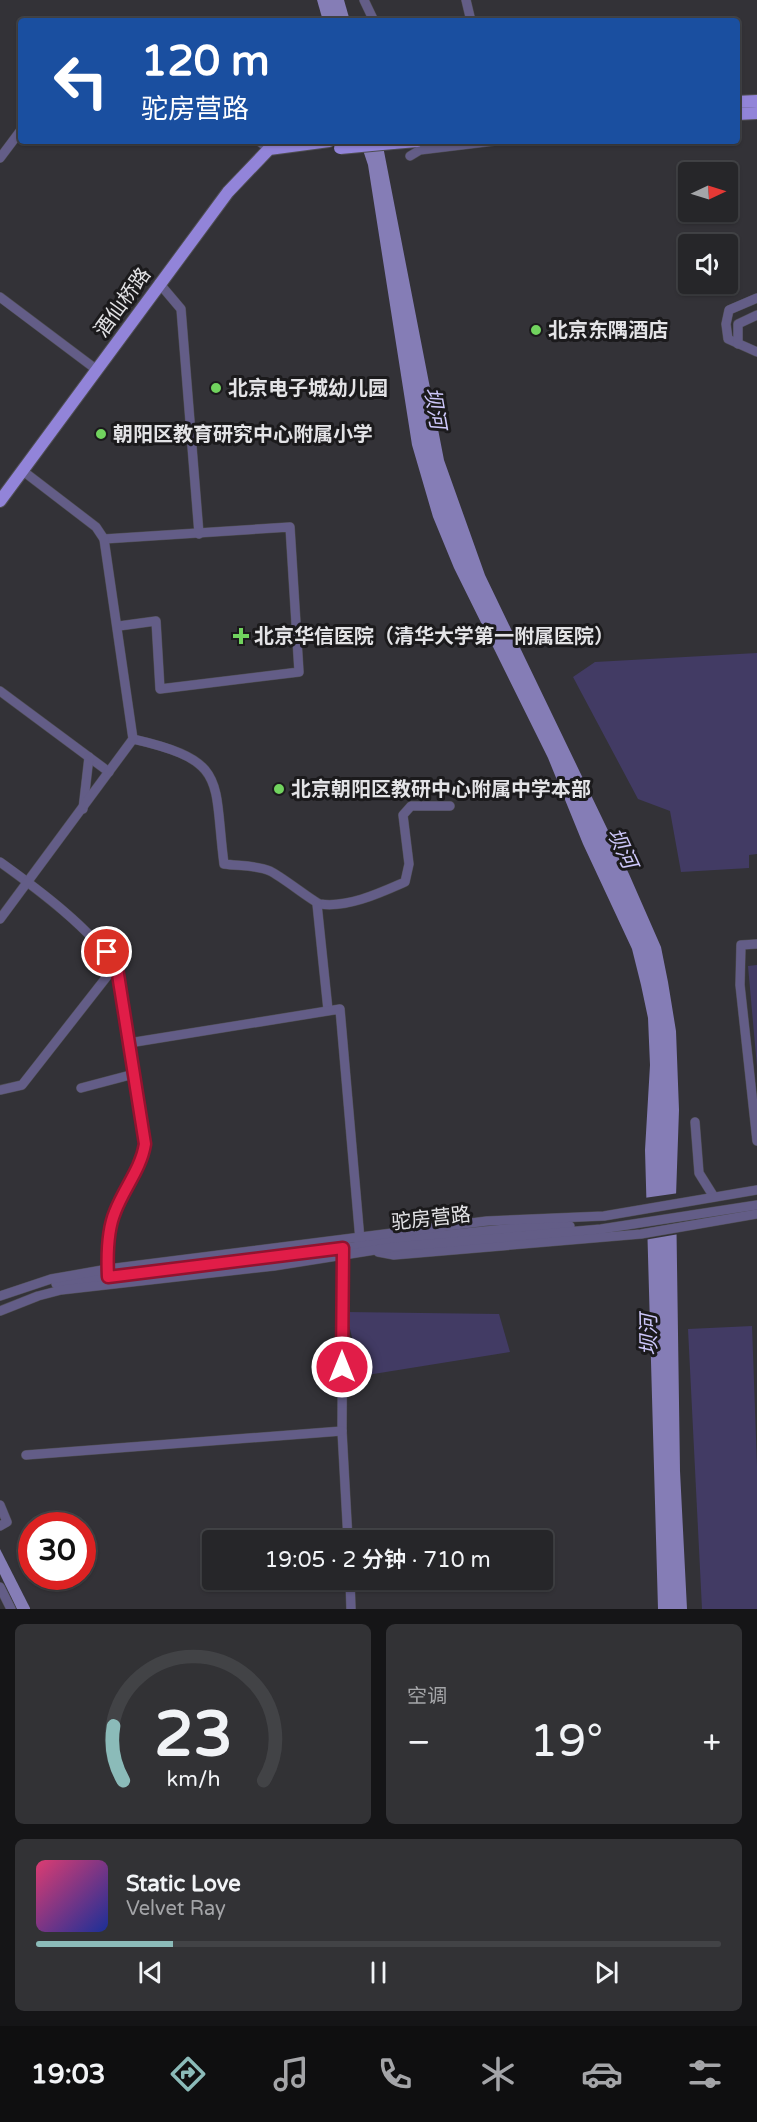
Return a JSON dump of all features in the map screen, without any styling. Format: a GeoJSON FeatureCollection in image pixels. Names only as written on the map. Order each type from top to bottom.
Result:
{"type":"FeatureCollection","features":[{"type":"Feature","properties":{"kind":"main road"},"geometry":{"type":"LineString","coordinates":[[740,102],[757,100]]}},
{"type":"Feature","properties":{"kind":"main road"},"geometry":{"type":"LineString","coordinates":[[740,114],[757,113]]}},
{"type":"Feature","properties":{"kind":"main road","name":"酒仙桥路"},"geometry":{"type":"LineString","coordinates":[[291,146],[306,144]]}},
{"type":"Feature","properties":{"kind":"main road","name":"酒仙桥路"},"geometry":{"type":"LineString","coordinates":[[0,501],[159,283],[264,145],[340,148],[382,144]]}},
{"type":"Feature","properties":{"kind":"street"},"geometry":{"type":"LineString","coordinates":[[364,0],[373,18]]}},
{"type":"Feature","properties":{"kind":"street"},"geometry":{"type":"LineString","coordinates":[[466,0],[470,18]]}},
{"type":"Feature","properties":{"kind":"street"},"geometry":{"type":"LineString","coordinates":[[0,158],[18,134]]}},
{"type":"Feature","properties":{"kind":"street"},"geometry":{"type":"LineString","coordinates":[[410,156],[420,150],[469,144]]}},
{"type":"Feature","properties":{"kind":"street"},"geometry":{"type":"LineString","coordinates":[[159,283],[181,309],[199,534]]}},
{"type":"Feature","properties":{"kind":"street"},"geometry":{"type":"LineString","coordinates":[[0,297],[97,370]]}},
{"type":"Feature","properties":{"kind":"street"},"geometry":{"type":"LineString","coordinates":[[757,298],[729,310],[726,324],[728,339],[757,352]]}},
{"type":"Feature","properties":{"kind":"street"},"geometry":{"type":"LineString","coordinates":[[738,344],[738,324],[757,315]]}},
{"type":"Feature","properties":{"kind":"street"},"geometry":{"type":"LineString","coordinates":[[0,920],[133,739],[119,626],[104,539],[96,527],[23,471]]}},
{"type":"Feature","properties":{"kind":"street"},"geometry":{"type":"LineString","coordinates":[[104,539],[290,527],[299,672],[160,688],[156,621],[119,626]]}},
{"type":"Feature","properties":{"kind":"street"},"geometry":{"type":"LineString","coordinates":[[0,690],[109,772]]}},
{"type":"Feature","properties":{"kind":"street"},"geometry":{"type":"LineString","coordinates":[[133,739],[172,748],[198,761],[213,781],[221,813],[224,864],[268,870],[298,886],[317,904],[328,1010]]}},
{"type":"Feature","properties":{"kind":"street"},"geometry":{"type":"LineString","coordinates":[[83,810],[89,757]]}},
{"type":"Feature","properties":{"kind":"street"},"geometry":{"type":"LineString","coordinates":[[317,904],[337,904],[377,894],[405,882],[409,864],[403,815],[411,806],[450,806]]}},
{"type":"Feature","properties":{"kind":"street"},"geometry":{"type":"LineString","coordinates":[[0,862],[28,882],[107,952],[117,968],[145,1144],[142,1159],[114,1213],[108,1277]]}},
{"type":"Feature","properties":{"kind":"street"},"geometry":{"type":"LineString","coordinates":[[757,944],[741,945],[740,986],[757,1141]]}},
{"type":"Feature","properties":{"kind":"street"},"geometry":{"type":"LineString","coordinates":[[0,1090],[22,1085],[117,968]]}},
{"type":"Feature","properties":{"kind":"street"},"geometry":{"type":"LineString","coordinates":[[0,1302],[51,1285],[335,1242],[360,1241],[340,1009],[129,1042]]}},
{"type":"Feature","properties":{"kind":"street"},"geometry":{"type":"LineString","coordinates":[[81,1088],[134,1074]]}},
{"type":"Feature","properties":{"kind":"street"},"geometry":{"type":"LineString","coordinates":[[695,1122],[699,1173],[714,1197]]}},
{"type":"Feature","properties":{"kind":"street"},"geometry":{"type":"LineString","coordinates":[[371,1250],[394,1255],[641,1234],[688,1213],[714,1197],[757,1190]]}},
{"type":"Feature","properties":{"kind":"street","name":"驼房营路"},"geometry":{"type":"LineString","coordinates":[[688,1213],[757,1198]]}},
{"type":"Feature","properties":{"kind":"street","name":"驼房营路"},"geometry":{"type":"LineString","coordinates":[[108,1277],[371,1250],[757,1205]]}},
{"type":"Feature","properties":{"kind":"street"},"geometry":{"type":"LineString","coordinates":[[688,1213],[757,1214]]}},
{"type":"Feature","properties":{"kind":"street","name":"驼房营路"},"geometry":{"type":"LineString","coordinates":[[343,1252],[360,1241],[595,1225],[640,1217]]}},
{"type":"Feature","properties":{"kind":"street"},"geometry":{"type":"LineString","coordinates":[[343,1252],[342,1431],[347,1530]]}},
{"type":"Feature","properties":{"kind":"street"},"geometry":{"type":"LineString","coordinates":[[0,1296],[51,1279],[108,1277]]}},
{"type":"Feature","properties":{"kind":"street"},"geometry":{"type":"LineString","coordinates":[[0,1311],[48,1293],[108,1277]]}},
{"type":"Feature","properties":{"kind":"street"},"geometry":{"type":"LineString","coordinates":[[26,1455],[342,1431]]}},
{"type":"Feature","properties":{"kind":"street"},"geometry":{"type":"LineString","coordinates":[[0,1506],[3,1524]]}},
{"type":"Feature","properties":{"kind":"street"},"geometry":{"type":"LineString","coordinates":[[0,1587],[11,1609]]}},
{"type":"Feature","properties":{"kind":"street"},"geometry":{"type":"LineString","coordinates":[[350,1590],[351,1609]]}},
{"type":"Feature","properties":{"kind":"shaded area"},"geometry":{"type":"Polygon","coordinates":[[[317,0],[344,0],[349,18],[322,18],[317,0]]]}},
{"type":"Feature","properties":{"kind":"shaded area"},"geometry":{"type":"Polygon","coordinates":[[[361,144],[383,144],[444,460],[485,575],[629,874],[661,947],[676,1031],[679,1110],[676,1196],[680,1471],[687,1609],[658,1609],[645,1150],[650,1065],[648,1018],[641,985],[632,949],[583,844],[548,758],[454,568],[433,517],[412,445],[368,165],[361,144]]]}},
{"type":"Feature","properties":{"kind":"shaded area"},"geometry":{"type":"Polygon","coordinates":[[[757,653],[757,854],[749,855],[749,868],[681,872],[670,811],[638,799],[573,677],[595,662],[757,653]]]}},
{"type":"Feature","properties":{"kind":"shaded area"},"geometry":{"type":"Polygon","coordinates":[[[757,965],[757,1067],[748,966],[757,965]]]}},
{"type":"Feature","properties":{"kind":"shaded area"},"geometry":{"type":"Polygon","coordinates":[[[346,1312],[499,1314],[510,1352],[361,1376],[346,1312]]]}},
{"type":"Feature","properties":{"kind":"shaded area"},"geometry":{"type":"Polygon","coordinates":[[[752,1326],[757,1466],[757,1609],[702,1609],[688,1329],[752,1326]]]}},
{"type":"Feature","properties":{"kind":"shaded area"},"geometry":{"type":"Polygon","coordinates":[[[0,1549],[18,1585],[18,1590],[20,1590],[30,1609],[17,1609],[0,1574],[0,1549]]]}},
{"type":"Feature","properties":{"kind":"pier"},"geometry":{"type":"Polygon","coordinates":[[[679,1193],[679,1234],[644,1240],[644,1198],[679,1193]]]}},
{"type":"Feature","properties":{"kind":"place","name":"北京东隅酒店"},"geometry":{"type":"Point","coordinates":[536,330]}},
{"type":"Feature","properties":{"kind":"place","name":"北京电子城幼儿园"},"geometry":{"type":"Point","coordinates":[216,388]}},
{"type":"Feature","properties":{"kind":"place","name":"朝阳区教育研究中心附属小学"},"geometry":{"type":"Point","coordinates":[101,434]}},
{"type":"Feature","properties":{"kind":"place","name":"北京华信医院（清华大学第一附属医院）"},"geometry":{"type":"Point","coordinates":[241,636]}},
{"type":"Feature","properties":{"kind":"place","name":"北京朝阳区教研中心附属中学本部"},"geometry":{"type":"Point","coordinates":[279,789]}},
{"type":"Feature","properties":{"kind":"route"},"geometry":{"type":"LineString","coordinates":[[107,952],[117,968],[145,1144],[142,1159],[114,1213],[109,1247],[108,1277],[343,1248],[342,1367]]}},
{"type":"Feature","properties":{"kind":"water label","name":"坝河"},"geometry":{"type":"Point","coordinates":[435,408]}},
{"type":"Feature","properties":{"kind":"water label","name":"坝河"},"geometry":{"type":"Point","coordinates":[622,848]}},
{"type":"Feature","properties":{"kind":"water label","name":"坝河"},"geometry":{"type":"Point","coordinates":[649,1335]}}]}
